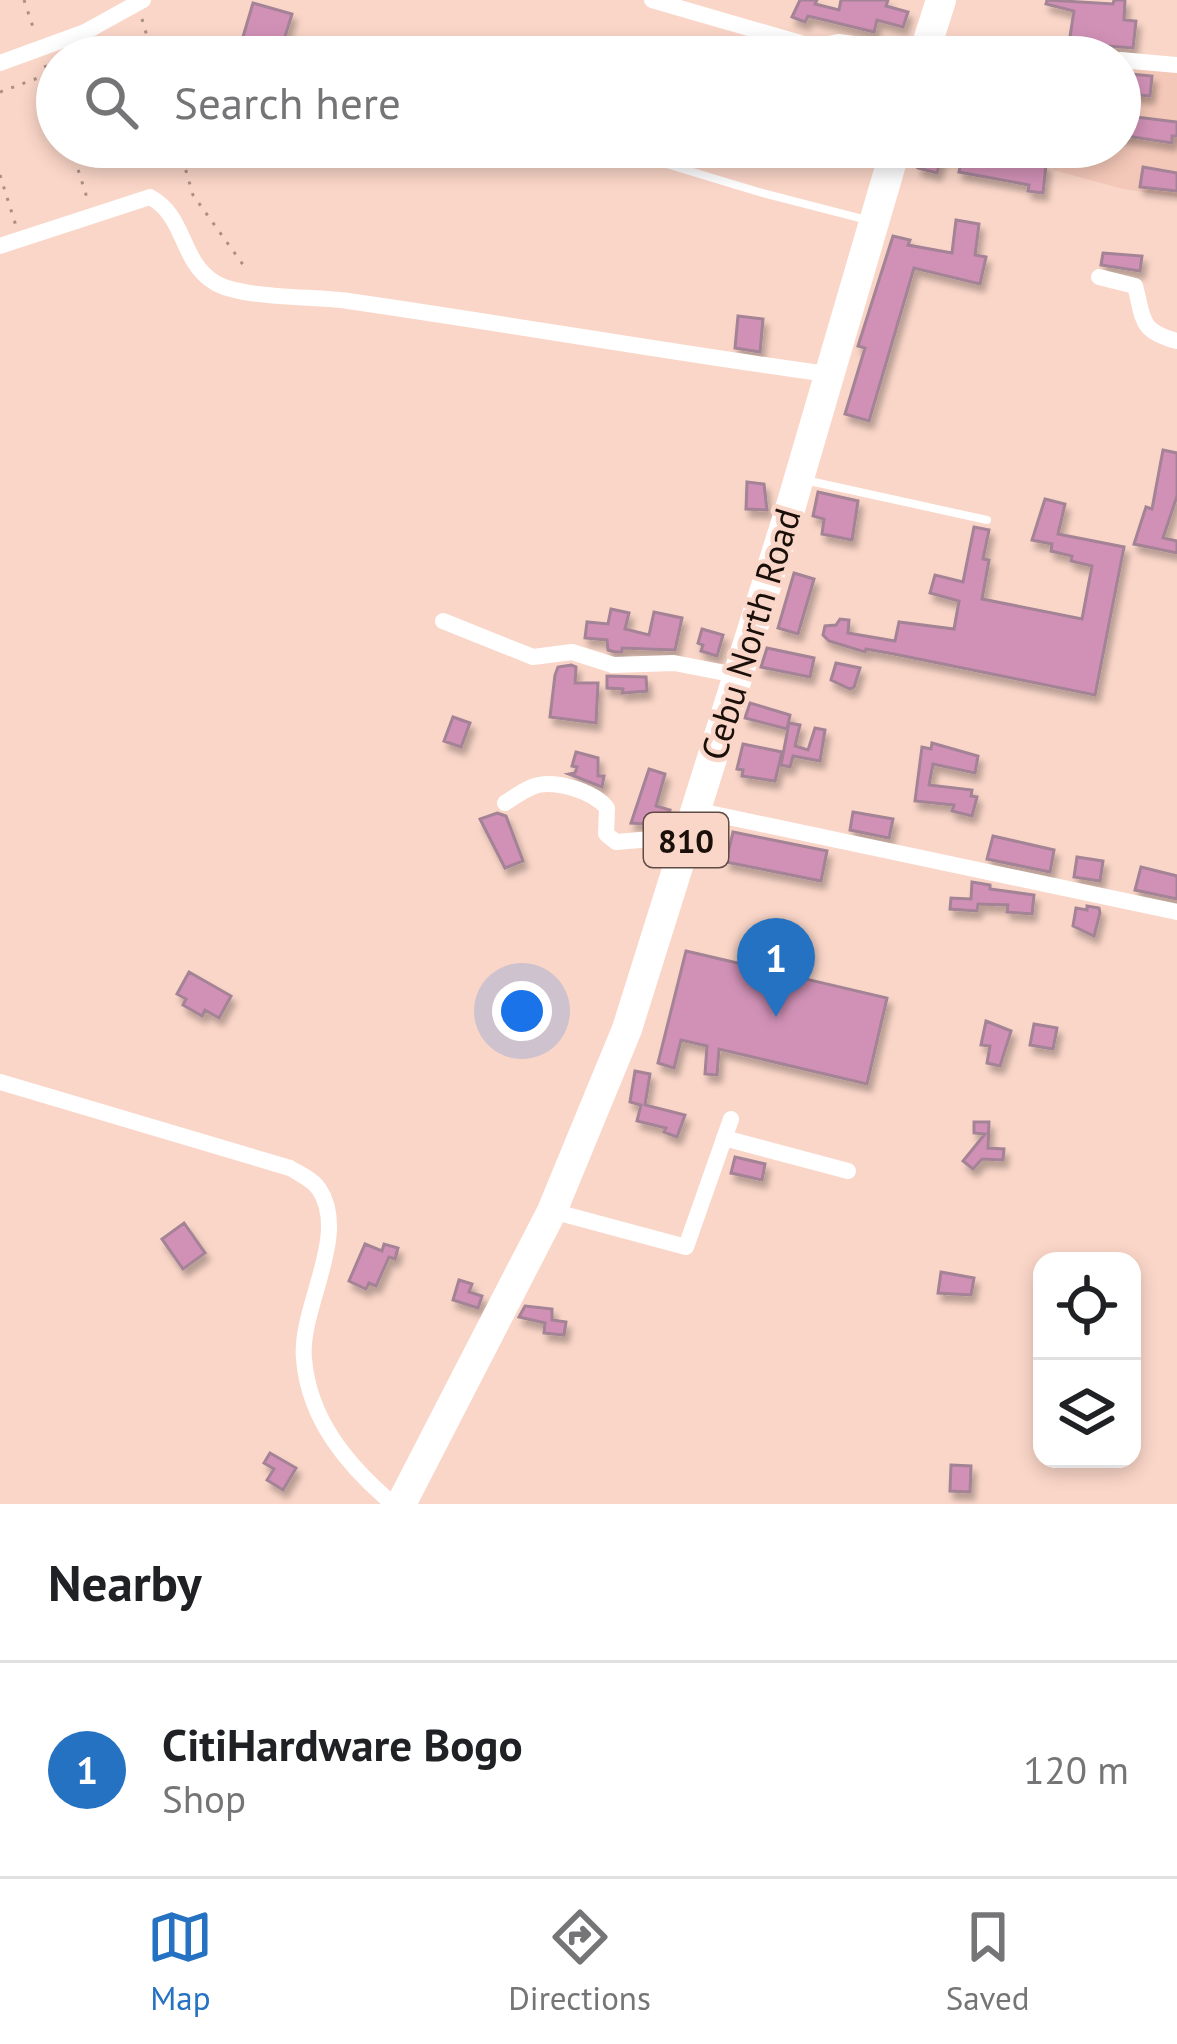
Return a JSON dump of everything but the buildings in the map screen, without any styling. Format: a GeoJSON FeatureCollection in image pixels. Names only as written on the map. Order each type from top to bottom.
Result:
{"type":"FeatureCollection","features":[{"type":"Feature","properties":{"kind":"highway"},"geometry":{"type":"LineString","coordinates":[[930,36],[941,0]]}},
{"type":"Feature","properties":{"kind":"highway","name":"Cebu North Road"},"geometry":{"type":"LineString","coordinates":[[397,1504],[552,1210],[627,1028],[890,168]]}},
{"type":"Feature","properties":{"kind":"street"},"geometry":{"type":"LineString","coordinates":[[652,0],[776,36]]}},
{"type":"Feature","properties":{"kind":"street"},"geometry":{"type":"LineString","coordinates":[[74,36],[141,2]]}},
{"type":"Feature","properties":{"kind":"street"},"geometry":{"type":"LineString","coordinates":[[0,63],[36,50]]}},
{"type":"Feature","properties":{"kind":"street"},"geometry":{"type":"LineString","coordinates":[[1141,62],[1177,65]]}},
{"type":"Feature","properties":{"kind":"street"},"geometry":{"type":"LineString","coordinates":[[0,247],[150,197],[168,207],[196,266],[214,283],[243,292],[344,300],[826,374]]}},
{"type":"Feature","properties":{"kind":"street"},"geometry":{"type":"LineString","coordinates":[[1099,277],[1135,286],[1140,318],[1177,341]]}},
{"type":"Feature","properties":{"kind":"street"},"geometry":{"type":"LineString","coordinates":[[443,622],[533,657],[572,652],[613,665],[674,663],[736,675]]}},
{"type":"Feature","properties":{"kind":"street"},"geometry":{"type":"LineString","coordinates":[[505,802],[536,784],[552,785],[598,797],[607,808],[606,834],[616,842],[691,823],[1177,913]]}},
{"type":"Feature","properties":{"kind":"street"},"geometry":{"type":"LineString","coordinates":[[0,1082],[290,1168],[317,1185],[329,1209],[326,1256],[309,1312],[303,1357],[316,1414],[358,1474],[397,1504]]}},
{"type":"Feature","properties":{"kind":"street"},"geometry":{"type":"LineString","coordinates":[[552,1210],[686,1247],[731,1119]]}},
{"type":"Feature","properties":{"kind":"street"},"geometry":{"type":"LineString","coordinates":[[724,1138],[848,1171]]}},
{"type":"Feature","properties":{"kind":"lane"},"geometry":{"type":"LineString","coordinates":[[679,168],[874,221]]}},
{"type":"Feature","properties":{"kind":"lane"},"geometry":{"type":"LineString","coordinates":[[798,478],[987,520]]}},
{"type":"Feature","properties":{"kind":"path"},"geometry":{"type":"LineString","coordinates":[[141,2],[148,36]]}},
{"type":"Feature","properties":{"kind":"path"},"geometry":{"type":"LineString","coordinates":[[0,92],[36,78]]}},
{"type":"Feature","properties":{"kind":"path"},"geometry":{"type":"LineString","coordinates":[[78,168],[92,214]]}},
{"type":"Feature","properties":{"kind":"path"},"geometry":{"type":"LineString","coordinates":[[185,168],[193,195],[244,266]]}},
{"type":"Feature","properties":{"kind":"path"},"geometry":{"type":"LineString","coordinates":[[0,175],[20,239]]}},
{"type":"Feature","properties":{"kind":"shaded area"},"geometry":{"type":"Polygon","coordinates":[[[1141,67],[1177,70],[1177,197],[1123,189],[1053,170],[1141,168],[1141,67]]]}},
{"type":"Feature","properties":{"kind":"place","name":"CitiHardware Bogo"},"geometry":{"type":"Point","coordinates":[776,1017]}}]}
